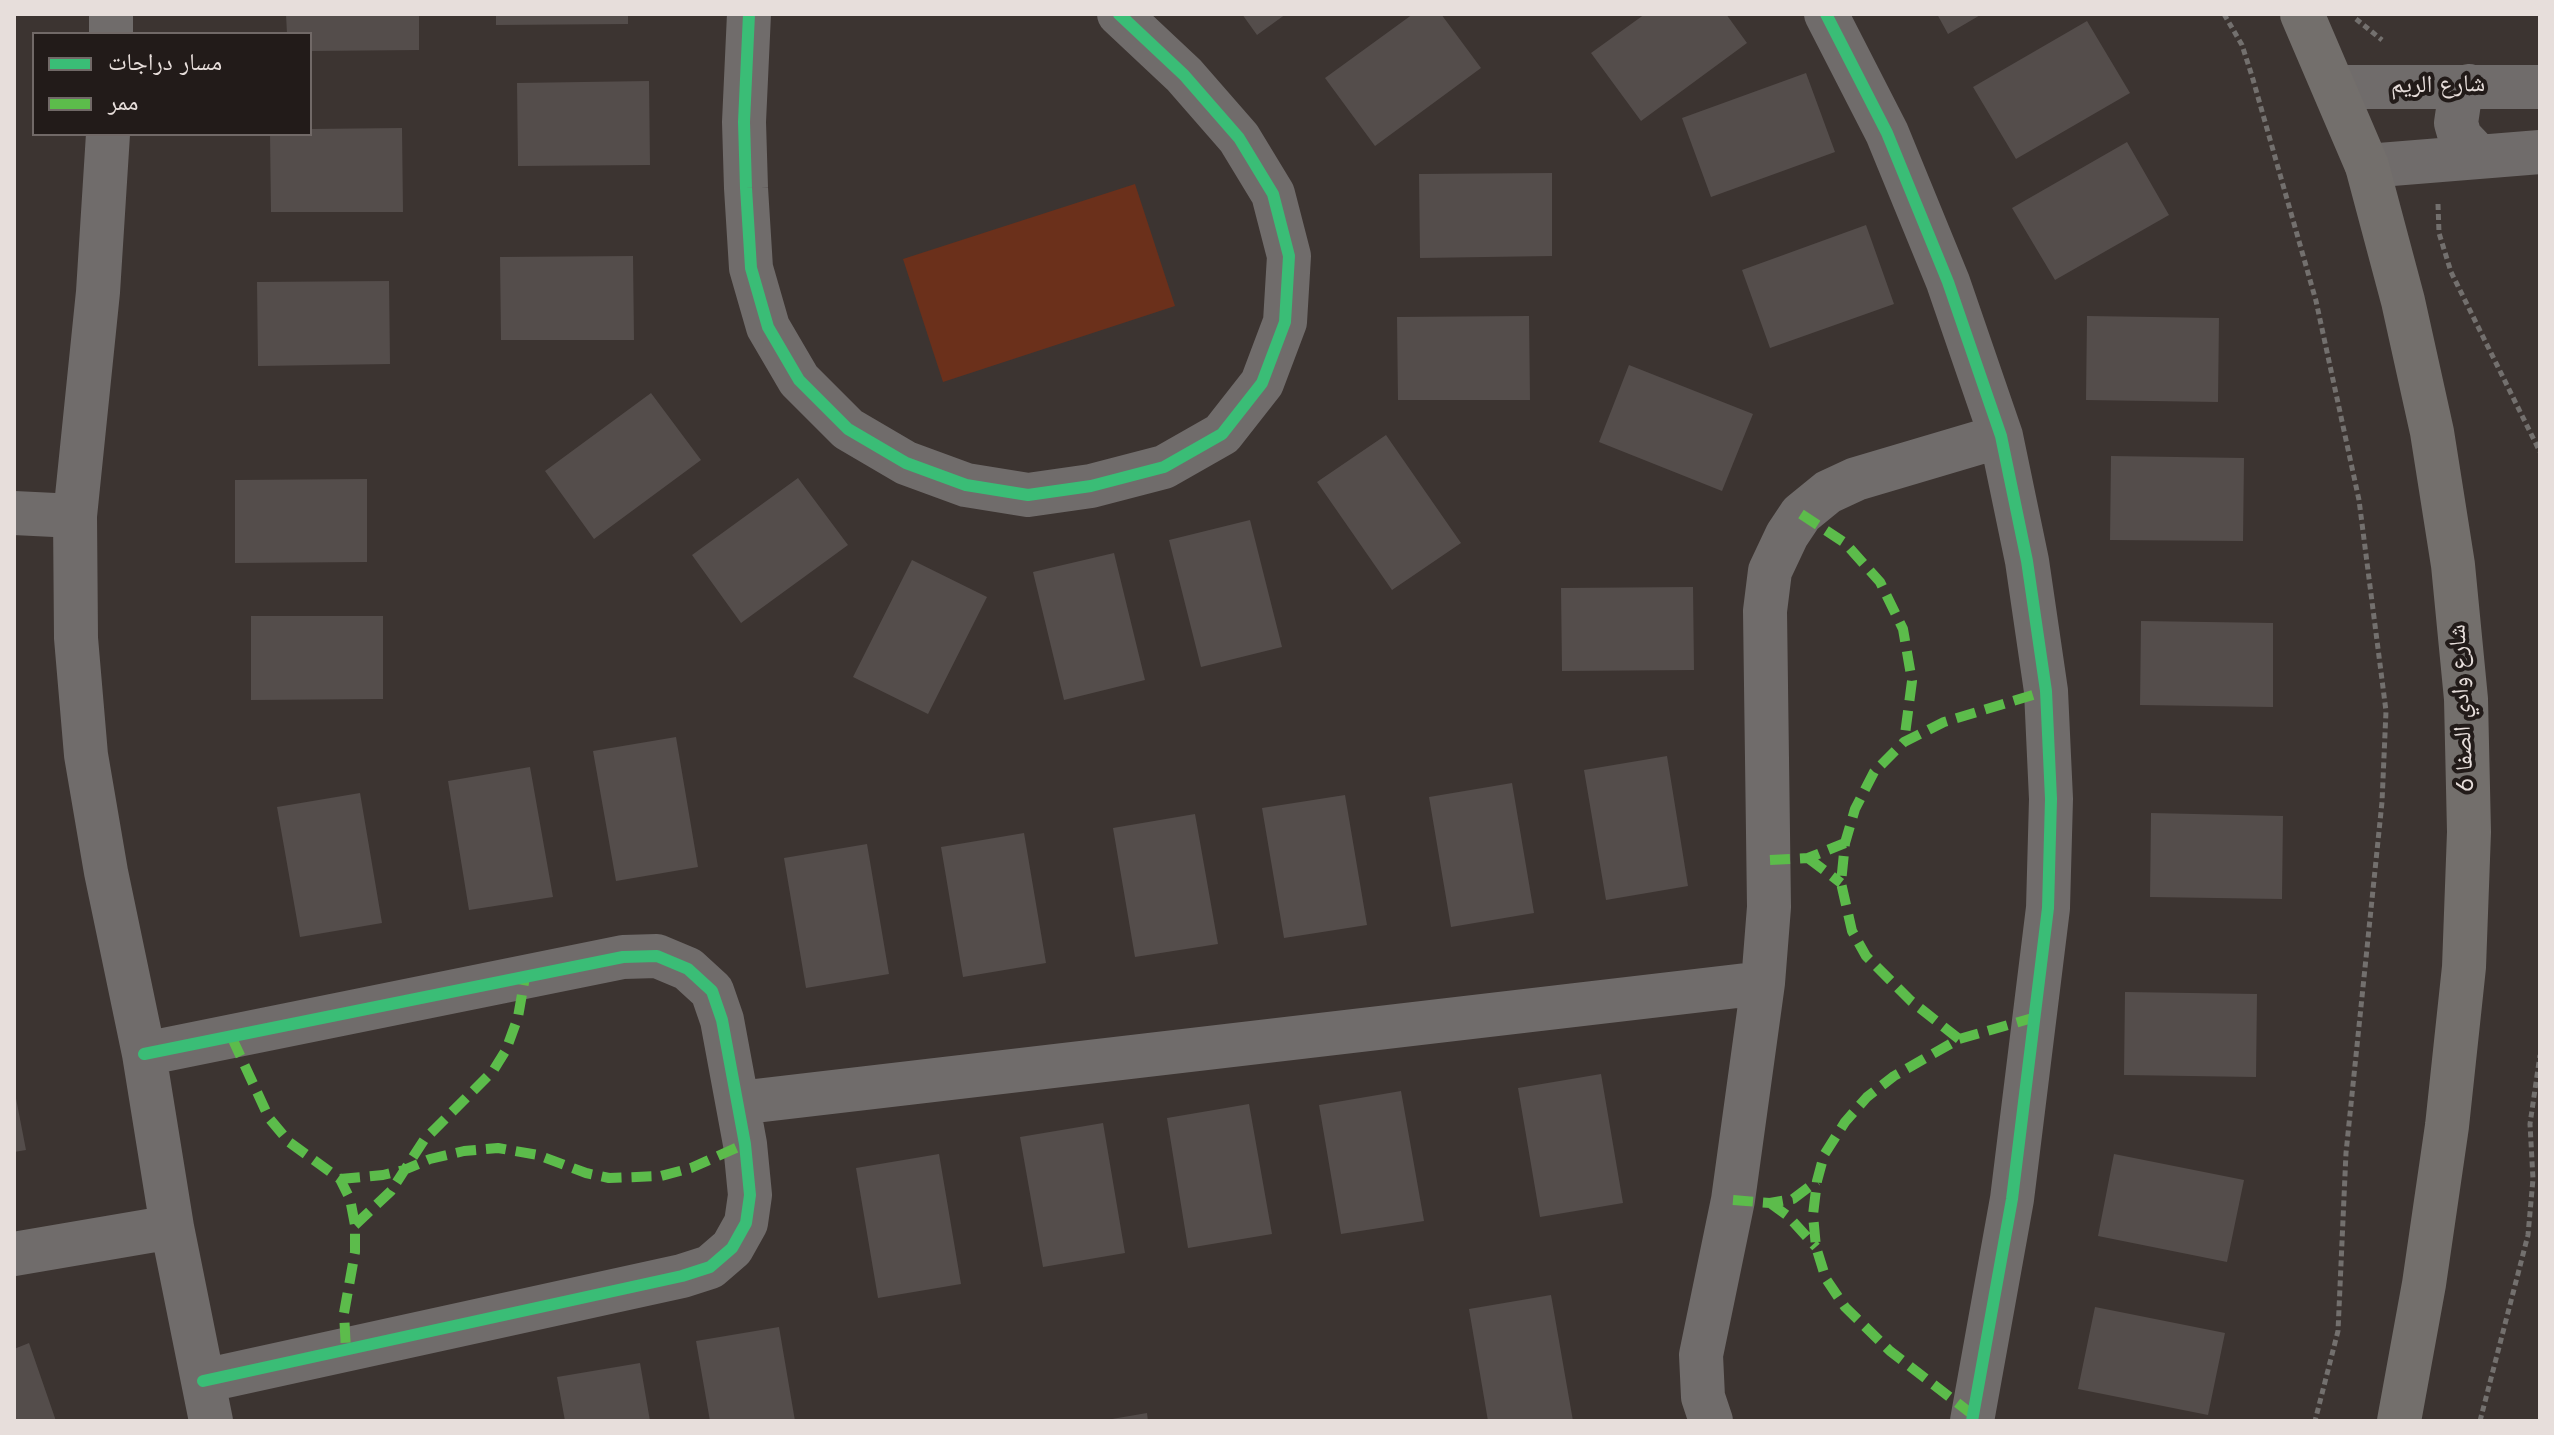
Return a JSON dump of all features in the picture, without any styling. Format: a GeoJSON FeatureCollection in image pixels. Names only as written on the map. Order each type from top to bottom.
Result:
{"type":"FeatureCollection","features":[{"type":"Feature","properties":{"kind":"main road","name":"شارع وادي الصفا 6"},"geometry":{"type":"LineString","coordinates":[[2302,14],[2367,166],[2403,301],[2432,432],[2453,565],[2466,699],[2469,832],[2464,967],[2447,1126],[2424,1284],[2399,1421]]}},
{"type":"Feature","properties":{"kind":"street"},"geometry":{"type":"LineString","coordinates":[[749,14],[744,122],[751,268],[768,327],[799,380],[848,429],[906,463],[951,480],[1028,495],[1091,486],[1164,467],[1222,434],[1262,383],[1285,322],[1289,256],[1273,194],[1239,138],[1184,75],[1119,14]]}},
{"type":"Feature","properties":{"kind":"street"},"geometry":{"type":"LineString","coordinates":[[1826,14],[1898,160],[1948,282],[2001,436],[2027,561],[2046,691],[2051,799],[2048,908],[2012,1199],[1972,1421]]}},
{"type":"Feature","properties":{"kind":"street"},"geometry":{"type":"LineString","coordinates":[[2469,86],[2460,96],[2456,123],[2460,137],[2479,157]]}},
{"type":"Feature","properties":{"kind":"street","name":"شارع الريم"},"geometry":{"type":"LineString","coordinates":[[2335,87],[2540,87]]}},
{"type":"Feature","properties":{"kind":"street"},"geometry":{"type":"LineString","coordinates":[[108,136],[98,292],[75,516],[76,638],[86,755],[106,872],[144,1054],[172,1227],[207,1401],[710,1267],[732,1248],[746,1223],[750,1195],[745,1144],[722,1020],[712,991],[688,969],[657,956],[623,957],[144,1054]]}},
{"type":"Feature","properties":{"kind":"street"},"geometry":{"type":"LineString","coordinates":[[2367,166],[2540,152]]}},
{"type":"Feature","properties":{"kind":"street"},"geometry":{"type":"LineString","coordinates":[[1711,1421],[1703,1397],[1701,1355],[1733,1200],[1763,983],[1770,860],[1765,611],[1770,571],[1801,514],[1828,492],[1856,479],[2001,436]]}},
{"type":"Feature","properties":{"kind":"street"},"geometry":{"type":"LineString","coordinates":[[14,513],[75,516]]}},
{"type":"Feature","properties":{"kind":"street"},"geometry":{"type":"LineString","coordinates":[[738,1103],[1763,983]]}},
{"type":"Feature","properties":{"kind":"street"},"geometry":{"type":"LineString","coordinates":[[14,1254],[172,1227]]}},
{"type":"Feature","properties":{"kind":"path"},"geometry":{"type":"LineString","coordinates":[[2224,14],[2242,45],[2252,76],[2316,301],[2359,500],[2386,711],[2382,802],[2346,1153],[2338,1331],[2315,1421]]}},
{"type":"Feature","properties":{"kind":"path"},"geometry":{"type":"LineString","coordinates":[[2436,159],[2439,233],[2451,272],[2540,452]]}},
{"type":"Feature","properties":{"kind":"path"},"geometry":{"type":"LineString","coordinates":[[2480,1421],[2528,1235],[2533,1179],[2530,1124],[2540,1055]]}},
{"type":"Feature","properties":{"kind":"shaded area"},"geometry":{"type":"Polygon","coordinates":[[[1135,184],[1175,306],[943,382],[903,259],[1135,184]]]}},
{"type":"Feature","properties":{"kind":"building"},"geometry":{"type":"Polygon","coordinates":[[[286,14],[419,14],[419,50],[312,51],[312,32],[287,32],[286,14]]]}},
{"type":"Feature","properties":{"kind":"building"},"geometry":{"type":"Polygon","coordinates":[[[496,14],[628,14],[628,24],[496,25],[496,14]]]}},
{"type":"Feature","properties":{"kind":"building"},"geometry":{"type":"Polygon","coordinates":[[[1242,14],[1286,14],[1257,35],[1242,14]]]}},
{"type":"Feature","properties":{"kind":"building"},"geometry":{"type":"Polygon","coordinates":[[[1413,14],[1441,14],[1481,68],[1375,146],[1325,78],[1413,14]]]}},
{"type":"Feature","properties":{"kind":"building"},"geometry":{"type":"Polygon","coordinates":[[[1645,14],[1726,14],[1747,43],[1641,121],[1591,53],[1645,14]]]}},
{"type":"Feature","properties":{"kind":"building"},"geometry":{"type":"Polygon","coordinates":[[[1937,14],[1982,14],[1948,34],[1937,14]]]}},
{"type":"Feature","properties":{"kind":"building"},"geometry":{"type":"Polygon","coordinates":[[[2087,21],[2130,93],[2016,159],[1973,87],[2087,21]]]}},
{"type":"Feature","properties":{"kind":"building"},"geometry":{"type":"Polygon","coordinates":[[[1806,73],[1835,152],[1711,197],[1682,118],[1806,73]]]}},
{"type":"Feature","properties":{"kind":"building"},"geometry":{"type":"Polygon","coordinates":[[[649,81],[650,165],[518,166],[517,83],[649,81]]]}},
{"type":"Feature","properties":{"kind":"building"},"geometry":{"type":"Polygon","coordinates":[[[402,128],[403,212],[271,212],[270,136],[312,136],[312,129],[402,128]]]}},
{"type":"Feature","properties":{"kind":"building"},"geometry":{"type":"Polygon","coordinates":[[[2127,142],[2169,215],[2055,280],[2012,208],[2127,142]]]}},
{"type":"Feature","properties":{"kind":"building"},"geometry":{"type":"Polygon","coordinates":[[[1552,173],[1552,256],[1420,258],[1419,174],[1552,173]]]}},
{"type":"Feature","properties":{"kind":"building"},"geometry":{"type":"Polygon","coordinates":[[[1866,225],[1894,304],[1770,348],[1742,270],[1866,225]]]}},
{"type":"Feature","properties":{"kind":"building"},"geometry":{"type":"Polygon","coordinates":[[[633,256],[634,340],[501,340],[500,257],[633,256]]]}},
{"type":"Feature","properties":{"kind":"building"},"geometry":{"type":"Polygon","coordinates":[[[389,281],[390,364],[258,366],[257,282],[389,281]]]}},
{"type":"Feature","properties":{"kind":"building"},"geometry":{"type":"Polygon","coordinates":[[[1529,316],[1530,400],[1398,400],[1397,317],[1529,316]]]}},
{"type":"Feature","properties":{"kind":"building"},"geometry":{"type":"Polygon","coordinates":[[[2087,316],[2219,318],[2218,402],[2086,400],[2087,316]]]}},
{"type":"Feature","properties":{"kind":"building"},"geometry":{"type":"Polygon","coordinates":[[[1629,365],[1753,414],[1722,491],[1599,442],[1629,365]]]}},
{"type":"Feature","properties":{"kind":"building"},"geometry":{"type":"Polygon","coordinates":[[[651,393],[701,460],[594,539],[545,471],[651,393]]]}},
{"type":"Feature","properties":{"kind":"building"},"geometry":{"type":"Polygon","coordinates":[[[1386,435],[1461,543],[1392,590],[1317,482],[1386,435]]]}},
{"type":"Feature","properties":{"kind":"building"},"geometry":{"type":"Polygon","coordinates":[[[2111,456],[2244,458],[2243,541],[2110,540],[2111,456]]]}},
{"type":"Feature","properties":{"kind":"building"},"geometry":{"type":"Polygon","coordinates":[[[798,478],[848,545],[741,623],[692,555],[798,478]]]}},
{"type":"Feature","properties":{"kind":"building"},"geometry":{"type":"Polygon","coordinates":[[[367,479],[367,562],[235,563],[235,480],[367,479]]]}},
{"type":"Feature","properties":{"kind":"building"},"geometry":{"type":"Polygon","coordinates":[[[1250,520],[1282,647],[1201,667],[1169,540],[1250,520]]]}},
{"type":"Feature","properties":{"kind":"building"},"geometry":{"type":"Polygon","coordinates":[[[1114,553],[1145,680],[1064,700],[1033,572],[1114,553]]]}},
{"type":"Feature","properties":{"kind":"building"},"geometry":{"type":"Polygon","coordinates":[[[912,560],[987,597],[928,714],[853,677],[912,560]]]}},
{"type":"Feature","properties":{"kind":"building"},"geometry":{"type":"Polygon","coordinates":[[[1693,587],[1694,670],[1562,671],[1561,588],[1693,587]]]}},
{"type":"Feature","properties":{"kind":"building"},"geometry":{"type":"Polygon","coordinates":[[[251,616],[383,616],[383,699],[251,700],[251,616]]]}},
{"type":"Feature","properties":{"kind":"building"},"geometry":{"type":"Polygon","coordinates":[[[2141,621],[2273,623],[2273,707],[2140,705],[2141,621]]]}},
{"type":"Feature","properties":{"kind":"building"},"geometry":{"type":"Polygon","coordinates":[[[676,737],[698,867],[616,881],[593,751],[676,737]]]}},
{"type":"Feature","properties":{"kind":"building"},"geometry":{"type":"Polygon","coordinates":[[[1667,756],[1688,886],[1606,900],[1584,770],[1667,756]]]}},
{"type":"Feature","properties":{"kind":"building"},"geometry":{"type":"Polygon","coordinates":[[[530,767],[553,897],[469,910],[448,781],[530,767]]]}},
{"type":"Feature","properties":{"kind":"building"},"geometry":{"type":"Polygon","coordinates":[[[1512,783],[1534,913],[1451,927],[1429,797],[1512,783]]]}},
{"type":"Feature","properties":{"kind":"building"},"geometry":{"type":"Polygon","coordinates":[[[360,793],[382,923],[300,937],[277,807],[360,793]]]}},
{"type":"Feature","properties":{"kind":"building"},"geometry":{"type":"Polygon","coordinates":[[[1345,795],[1367,925],[1284,938],[1262,808],[1345,795]]]}},
{"type":"Feature","properties":{"kind":"building"},"geometry":{"type":"Polygon","coordinates":[[[2151,813],[2283,816],[2282,899],[2150,897],[2151,813]]]}},
{"type":"Feature","properties":{"kind":"building"},"geometry":{"type":"Polygon","coordinates":[[[1195,814],[1218,944],[1135,957],[1113,828],[1195,814]]]}},
{"type":"Feature","properties":{"kind":"building"},"geometry":{"type":"Polygon","coordinates":[[[1024,833],[1046,963],[963,977],[941,847],[1024,833]]]}},
{"type":"Feature","properties":{"kind":"building"},"geometry":{"type":"Polygon","coordinates":[[[867,844],[889,974],[806,988],[784,858],[867,844]]]}},
{"type":"Feature","properties":{"kind":"building"},"geometry":{"type":"Polygon","coordinates":[[[2125,992],[2257,994],[2256,1077],[2124,1075],[2125,992]]]}},
{"type":"Feature","properties":{"kind":"building"},"geometry":{"type":"Polygon","coordinates":[[[1601,1074],[1623,1203],[1540,1217],[1518,1088],[1601,1074]]]}},
{"type":"Feature","properties":{"kind":"building"},"geometry":{"type":"Polygon","coordinates":[[[14,1088],[26,1150],[14,1152],[14,1088]]]}},
{"type":"Feature","properties":{"kind":"building"},"geometry":{"type":"Polygon","coordinates":[[[1401,1091],[1424,1221],[1341,1234],[1319,1105],[1401,1091]]]}},
{"type":"Feature","properties":{"kind":"building"},"geometry":{"type":"Polygon","coordinates":[[[1249,1104],[1272,1234],[1188,1248],[1167,1118],[1249,1104]]]}},
{"type":"Feature","properties":{"kind":"building"},"geometry":{"type":"Polygon","coordinates":[[[1103,1123],[1125,1253],[1043,1267],[1020,1137],[1103,1123]]]}},
{"type":"Feature","properties":{"kind":"building"},"geometry":{"type":"Polygon","coordinates":[[[939,1154],[961,1284],[878,1298],[856,1168],[939,1154]]]}},
{"type":"Feature","properties":{"kind":"building"},"geometry":{"type":"Polygon","coordinates":[[[2114,1154],[2244,1180],[2227,1262],[2098,1236],[2114,1154]]]}},
{"type":"Feature","properties":{"kind":"building"},"geometry":{"type":"Polygon","coordinates":[[[1551,1295],[1573,1421],[1488,1421],[1469,1309],[1551,1295]]]}},
{"type":"Feature","properties":{"kind":"building"},"geometry":{"type":"Polygon","coordinates":[[[2095,1307],[2225,1333],[2208,1415],[2078,1389],[2095,1307]]]}},
{"type":"Feature","properties":{"kind":"building"},"geometry":{"type":"Polygon","coordinates":[[[779,1327],[795,1421],[710,1421],[696,1341],[779,1327]]]}},
{"type":"Feature","properties":{"kind":"building"},"geometry":{"type":"Polygon","coordinates":[[[29,1343],[56,1421],[14,1421],[14,1349],[29,1343]]]}},
{"type":"Feature","properties":{"kind":"building"},"geometry":{"type":"Polygon","coordinates":[[[640,1363],[650,1421],[565,1421],[557,1377],[640,1363]]]}},
{"type":"Feature","properties":{"kind":"building"},"geometry":{"type":"Polygon","coordinates":[[[1147,1413],[1148,1421],[1112,1421],[1112,1419],[1147,1413]]]}},
{"type":"Feature","properties":{"kind":"marked path"},"geometry":{"type":"LineString","coordinates":[[1801,514],[1845,543],[1880,582],[1903,629],[1912,681],[1904,742]]}},
{"type":"Feature","properties":{"kind":"marked path"},"geometry":{"type":"LineString","coordinates":[[1959,1039],[1911,1001],[1866,956],[1852,931],[1841,883],[1845,843],[1855,809],[1874,772],[1904,742],[1944,722],[2046,691]]}},
{"type":"Feature","properties":{"kind":"marked path"},"geometry":{"type":"LineString","coordinates":[[1770,860],[1808,858],[1845,843]]}},
{"type":"Feature","properties":{"kind":"marked path"},"geometry":{"type":"LineString","coordinates":[[1808,858],[1841,883]]}},
{"type":"Feature","properties":{"kind":"marked path"},"geometry":{"type":"LineString","coordinates":[[355,1225],[391,1191],[424,1140],[493,1071],[506,1050],[518,1017],[525,977]]}},
{"type":"Feature","properties":{"kind":"marked path"},"geometry":{"type":"LineString","coordinates":[[1973,1415],[1890,1351],[1845,1307],[1826,1279],[1816,1247],[1813,1215],[1817,1181],[1824,1155],[1845,1122],[1867,1097],[1894,1076],[1959,1039],[2036,1017]]}},
{"type":"Feature","properties":{"kind":"marked path"},"geometry":{"type":"LineString","coordinates":[[232,1038],[269,1118],[289,1142],[340,1179],[350,1199],[355,1225],[355,1252],[344,1313],[346,1350]]}},
{"type":"Feature","properties":{"kind":"marked path"},"geometry":{"type":"LineString","coordinates":[[340,1179],[383,1175],[464,1151],[498,1148],[538,1155],[609,1178],[661,1176],[691,1168],[745,1144]]}},
{"type":"Feature","properties":{"kind":"marked path"},"geometry":{"type":"LineString","coordinates":[[1733,1200],[1770,1203],[1793,1199],[1817,1181]]}},
{"type":"Feature","properties":{"kind":"marked path"},"geometry":{"type":"LineString","coordinates":[[1770,1203],[1788,1216],[1816,1247]]}},
{"type":"Feature","properties":{"kind":"cycle path"},"geometry":{"type":"LineString","coordinates":[[749,14],[744,122],[746,188],[751,268],[768,327],[799,380],[848,429],[906,463],[966,485],[1028,495],[1091,486],[1164,467],[1222,434],[1262,383],[1285,322],[1289,256],[1273,194],[1239,138],[1184,75],[1119,14]]}},
{"type":"Feature","properties":{"kind":"cycle path"},"geometry":{"type":"LineString","coordinates":[[1826,14],[1887,133],[1948,282],[2001,436],[2027,561],[2046,691],[2051,799],[2048,908],[2012,1199],[1972,1421]]}},
{"type":"Feature","properties":{"kind":"cycle path"},"geometry":{"type":"LineString","coordinates":[[144,1054],[623,957],[657,956],[688,969],[712,991],[722,1020],[745,1144],[750,1195],[746,1223],[732,1248],[710,1267],[682,1276],[203,1381]]}}]}
